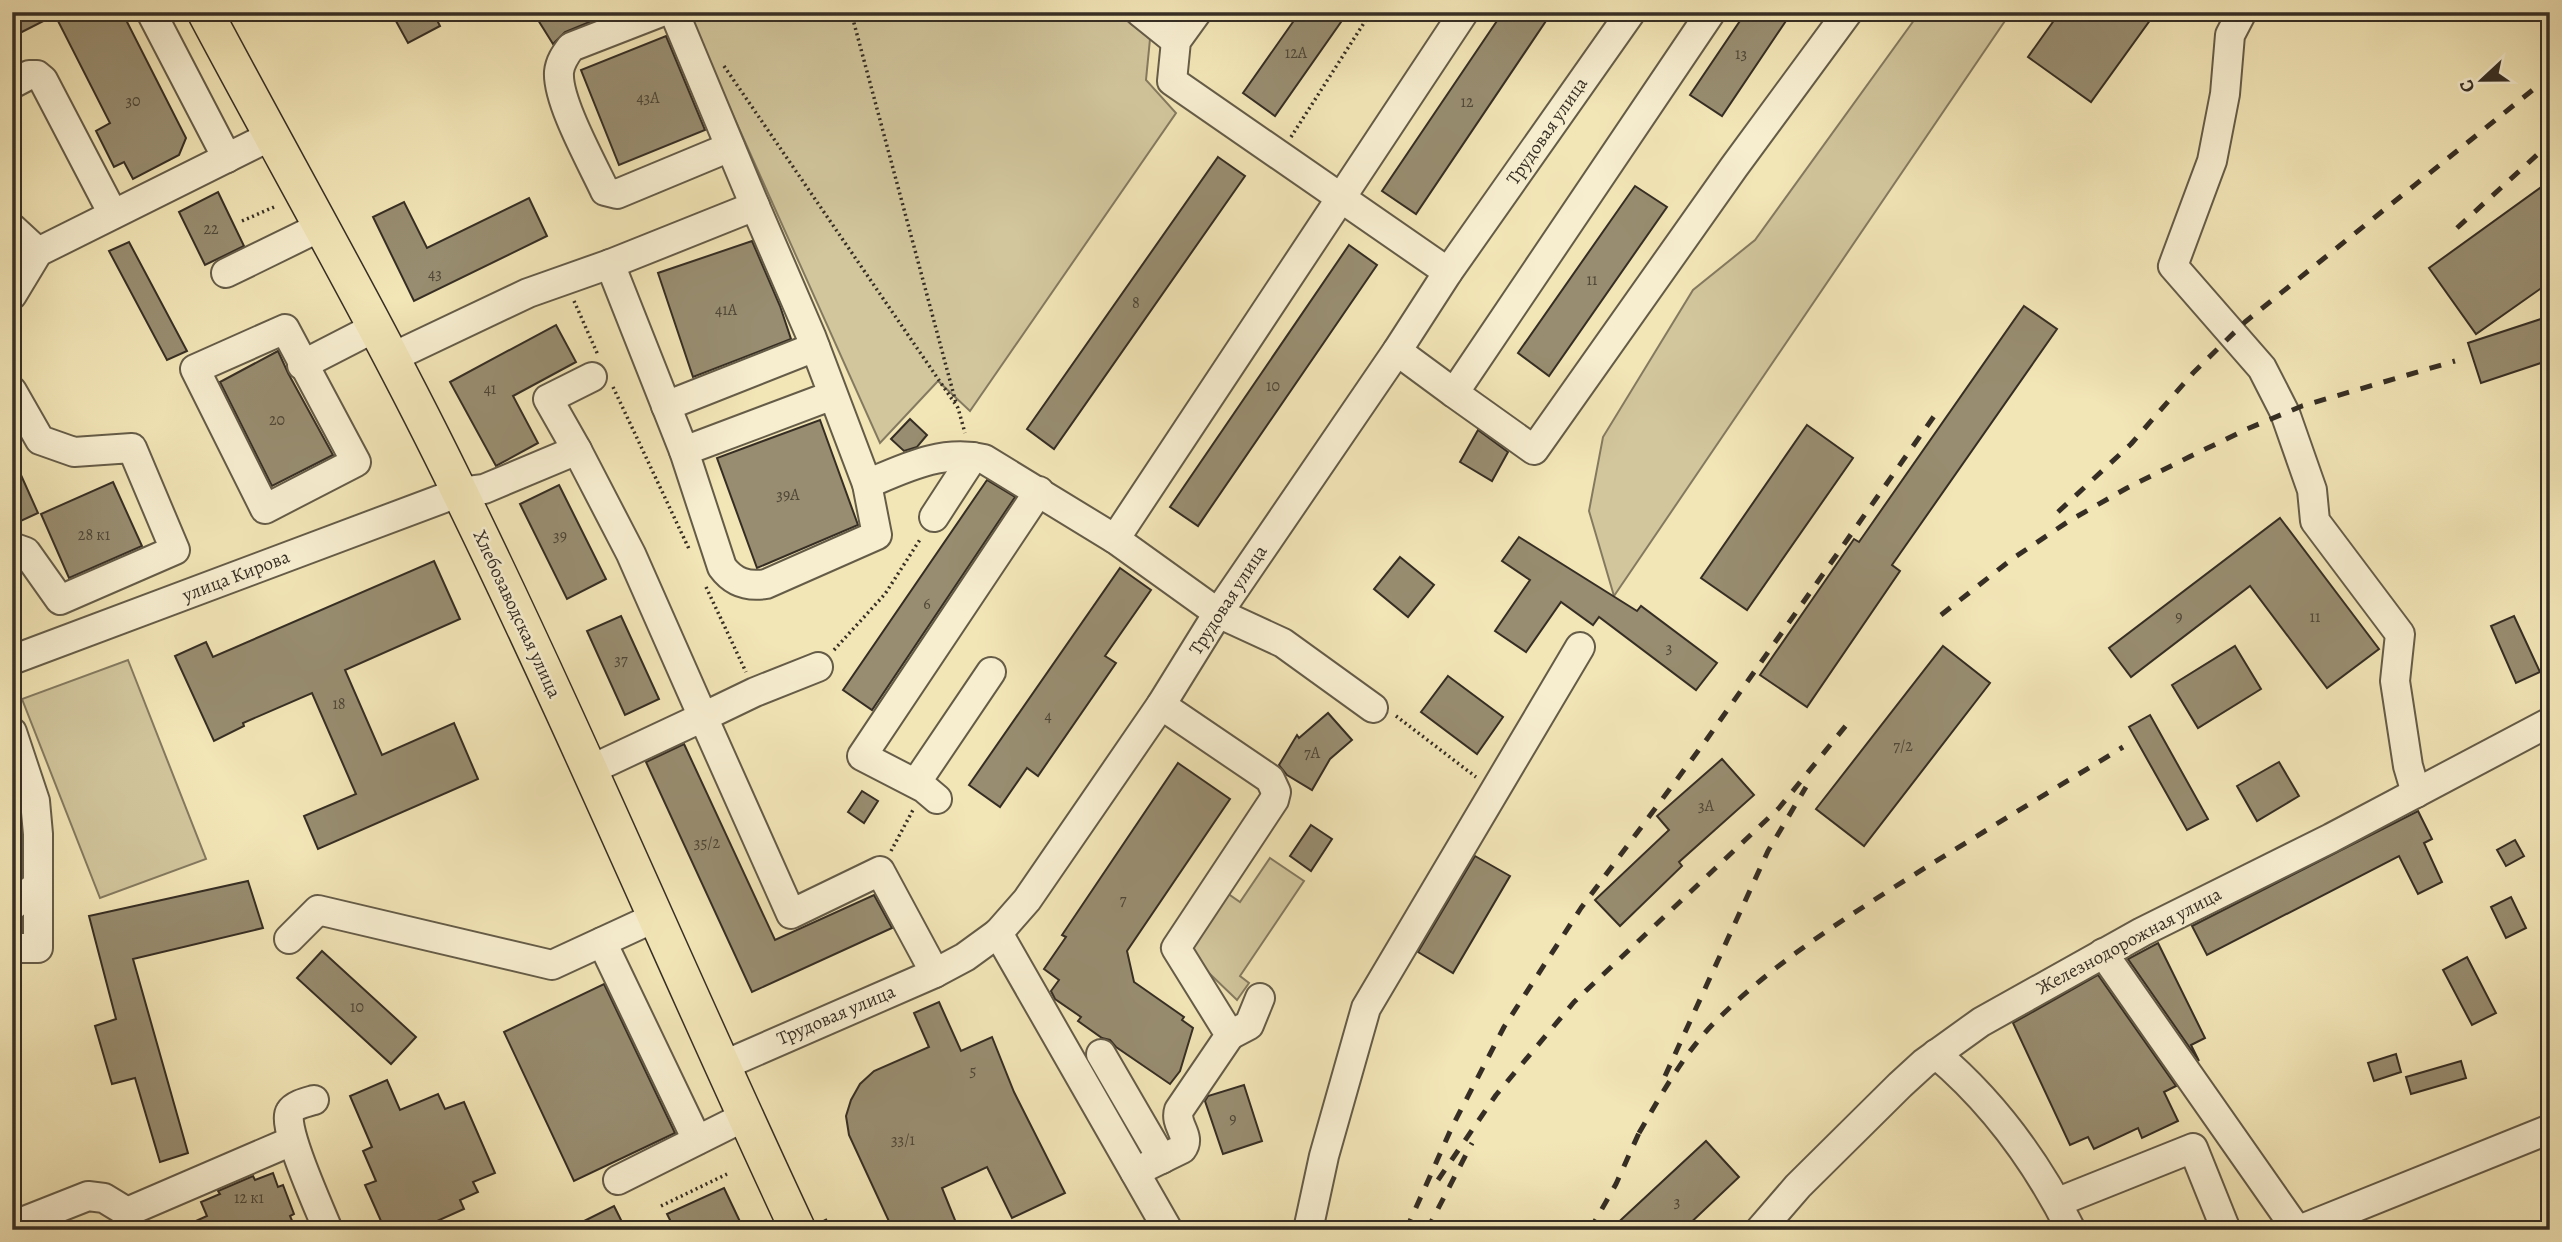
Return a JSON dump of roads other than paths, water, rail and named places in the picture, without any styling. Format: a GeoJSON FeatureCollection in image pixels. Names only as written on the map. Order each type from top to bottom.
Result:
{"type":"FeatureCollection","features":[{"type":"Feature","properties":{"kind":"main road","name":"Хлебозаводская улица"},"geometry":{"type":"LineString","coordinates":[[205,12],[460,492],[590,769],[798,1230]]}},
{"type":"Feature","properties":{"kind":"street"},"geometry":{"type":"LineString","coordinates":[[151,12],[228,158]]}},
{"type":"Feature","properties":{"kind":"street"},"geometry":{"type":"LineString","coordinates":[[661,12],[571,47],[561,60],[559,74],[563,97],[605,191],[617,194],[730,147]]}},
{"type":"Feature","properties":{"kind":"street"},"geometry":{"type":"LineString","coordinates":[[610,264],[684,451],[722,567],[734,579],[748,585],[765,584],[877,535],[867,484],[815,347],[674,12]]}},
{"type":"Feature","properties":{"kind":"street"},"geometry":{"type":"LineString","coordinates":[[1140,12],[1176,41]]}},
{"type":"Feature","properties":{"kind":"street"},"geometry":{"type":"LineString","coordinates":[[1197,12],[1176,41],[1172,81],[1448,272]]}},
{"type":"Feature","properties":{"kind":"street"},"geometry":{"type":"LineString","coordinates":[[1115,539],[1464,12]]}},
{"type":"Feature","properties":{"kind":"street","name":"Трудовая улица"},"geometry":{"type":"LineString","coordinates":[[722,1066],[935,973],[981,948],[1027,900],[1161,705],[1218,613],[1448,272],[1631,12]]}},
{"type":"Feature","properties":{"kind":"street"},"geometry":{"type":"LineString","coordinates":[[1454,393],[1711,12]]}},
{"type":"Feature","properties":{"kind":"street"},"geometry":{"type":"LineString","coordinates":[[1397,351],[1534,450],[1734,167],[1848,12]]}},
{"type":"Feature","properties":{"kind":"street"},"geometry":{"type":"LineString","coordinates":[[2242,12],[2230,35],[2225,94],[2213,161],[2173,266],[2262,368],[2286,413],[2312,491],[2315,521],[2400,634],[2395,681],[2408,766],[2416,793]]}},
{"type":"Feature","properties":{"kind":"street"},"geometry":{"type":"LineString","coordinates":[[12,84],[29,75],[37,75],[43,80],[113,214]]}},
{"type":"Feature","properties":{"kind":"street"},"geometry":{"type":"LineString","coordinates":[[12,295],[38,252],[271,136]]}},
{"type":"Feature","properties":{"kind":"street"},"geometry":{"type":"LineString","coordinates":[[391,358],[527,293],[610,264],[755,206]]}},
{"type":"Feature","properties":{"kind":"street"},"geometry":{"type":"LineString","coordinates":[[226,273],[320,227]]}},
{"type":"Feature","properties":{"kind":"street"},"geometry":{"type":"LineString","coordinates":[[12,228],[38,252]]}},
{"type":"Feature","properties":{"kind":"street"},"geometry":{"type":"LineString","coordinates":[[302,365],[374,328]]}},
{"type":"Feature","properties":{"kind":"street"},"geometry":{"type":"LineString","coordinates":[[285,329],[302,365],[356,462],[265,509],[195,369],[285,329]]}},
{"type":"Feature","properties":{"kind":"street"},"geometry":{"type":"LineString","coordinates":[[666,406],[815,347]]}},
{"type":"Feature","properties":{"kind":"street"},"geometry":{"type":"LineString","coordinates":[[602,373],[548,399],[631,554],[791,914],[880,871],[935,973]]}},
{"type":"Feature","properties":{"kind":"street"},"geometry":{"type":"LineString","coordinates":[[12,391],[40,440],[75,452],[132,448],[175,550],[60,600],[26,552],[12,547]]}},
{"type":"Feature","properties":{"kind":"street"},"geometry":{"type":"LineString","coordinates":[[684,451],[833,395]]}},
{"type":"Feature","properties":{"kind":"street","name":"улица Кирова"},"geometry":{"type":"LineString","coordinates":[[12,660],[460,492],[484,489],[577,450]]}},
{"type":"Feature","properties":{"kind":"street"},"geometry":{"type":"LineString","coordinates":[[867,484],[919,461],[947,457],[984,459],[1115,539],[1218,613],[1283,643],[1373,708]]}},
{"type":"Feature","properties":{"kind":"street"},"geometry":{"type":"LineString","coordinates":[[934,517],[973,457]]}},
{"type":"Feature","properties":{"kind":"street"},"geometry":{"type":"LineString","coordinates":[[991,671],[926,790],[862,756],[1039,491]]}},
{"type":"Feature","properties":{"kind":"street"},"geometry":{"type":"LineString","coordinates":[[1308,1230],[1324,1156],[1366,1008],[1580,647]]}},
{"type":"Feature","properties":{"kind":"street"},"geometry":{"type":"LineString","coordinates":[[590,769],[755,692],[818,667]]}},
{"type":"Feature","properties":{"kind":"street"},"geometry":{"type":"LineString","coordinates":[[1161,705],[1270,779],[1276,792],[1274,800],[1176,948],[1230,1035]]}},
{"type":"Feature","properties":{"kind":"street","name":"Железнодорожная улица"},"geometry":{"type":"LineString","coordinates":[[1759,1230],[1798,1186],[1890,1094],[1936,1054],[1981,1021],[2103,953],[2550,722]]}},
{"type":"Feature","properties":{"kind":"street"},"geometry":{"type":"LineString","coordinates":[[12,732],[35,801],[38,885],[38,948],[12,948]]}},
{"type":"Feature","properties":{"kind":"street"},"geometry":{"type":"LineString","coordinates":[[12,906],[38,885]]}},
{"type":"Feature","properties":{"kind":"street"},"geometry":{"type":"LineString","coordinates":[[289,939],[318,910],[552,965],[656,917]]}},
{"type":"Feature","properties":{"kind":"street"},"geometry":{"type":"LineString","coordinates":[[998,933],[1168,1230]]}},
{"type":"Feature","properties":{"kind":"street"},"geometry":{"type":"LineString","coordinates":[[602,942],[697,1140]]}},
{"type":"Feature","properties":{"kind":"street"},"geometry":{"type":"LineString","coordinates":[[2103,953],[2298,1230],[2550,1129]]}},
{"type":"Feature","properties":{"kind":"street"},"geometry":{"type":"LineString","coordinates":[[1135,1172],[1182,1149],[1185,1136],[1177,1115],[1179,1110],[1230,1035],[1248,1025],[1260,998]]}},
{"type":"Feature","properties":{"kind":"street"},"geometry":{"type":"LineString","coordinates":[[1101,1054],[1162,1159]]}},
{"type":"Feature","properties":{"kind":"street"},"geometry":{"type":"LineString","coordinates":[[1936,1054],[1958,1072],[2015,1138],[2058,1202],[2071,1230]]}},
{"type":"Feature","properties":{"kind":"street"},"geometry":{"type":"LineString","coordinates":[[314,1100],[290,1112],[288,1118],[292,1141],[328,1230]]}},
{"type":"Feature","properties":{"kind":"street"},"geometry":{"type":"LineString","coordinates":[[618,1181],[746,1116]]}},
{"type":"Feature","properties":{"kind":"street"},"geometry":{"type":"LineString","coordinates":[[12,1226],[88,1196],[104,1198],[130,1221],[292,1141]]}},
{"type":"Feature","properties":{"kind":"street"},"geometry":{"type":"LineString","coordinates":[[2058,1202],[2193,1148],[2226,1230]]}},
{"type":"Feature","properties":{"kind":"railway"},"geometry":{"type":"LineString","coordinates":[[2058,512],[2131,444],[2193,373],[2245,322],[2550,76]]}},
{"type":"Feature","properties":{"kind":"railway"},"geometry":{"type":"LineString","coordinates":[[2457,228],[2550,143]]}},
{"type":"Feature","properties":{"kind":"railway"},"geometry":{"type":"LineString","coordinates":[[1941,615],[2012,559],[2069,521],[2189,457],[2302,406],[2455,361]]}},
{"type":"Feature","properties":{"kind":"railway"},"geometry":{"type":"LineString","coordinates":[[1406,1230],[1452,1127],[1504,1027],[1581,908],[1707,739],[1937,412]]}},
{"type":"Feature","properties":{"kind":"railway"},"geometry":{"type":"LineString","coordinates":[[1438,1180],[1496,1095],[1574,1002],[1779,808],[1848,723]]}},
{"type":"Feature","properties":{"kind":"railway"},"geometry":{"type":"LineString","coordinates":[[1639,1133],[1692,1048],[1714,1023],[1778,966],[1896,886],[2123,747]]}},
{"type":"Feature","properties":{"kind":"railway"},"geometry":{"type":"LineString","coordinates":[[1665,1076],[1768,851],[1806,787]]}},
{"type":"Feature","properties":{"kind":"railway"},"geometry":{"type":"LineString","coordinates":[[1590,1230],[1616,1184],[1643,1124]]}},
{"type":"Feature","properties":{"kind":"railway"},"geometry":{"type":"LineString","coordinates":[[1427,1230],[1472,1143]]}}]}
